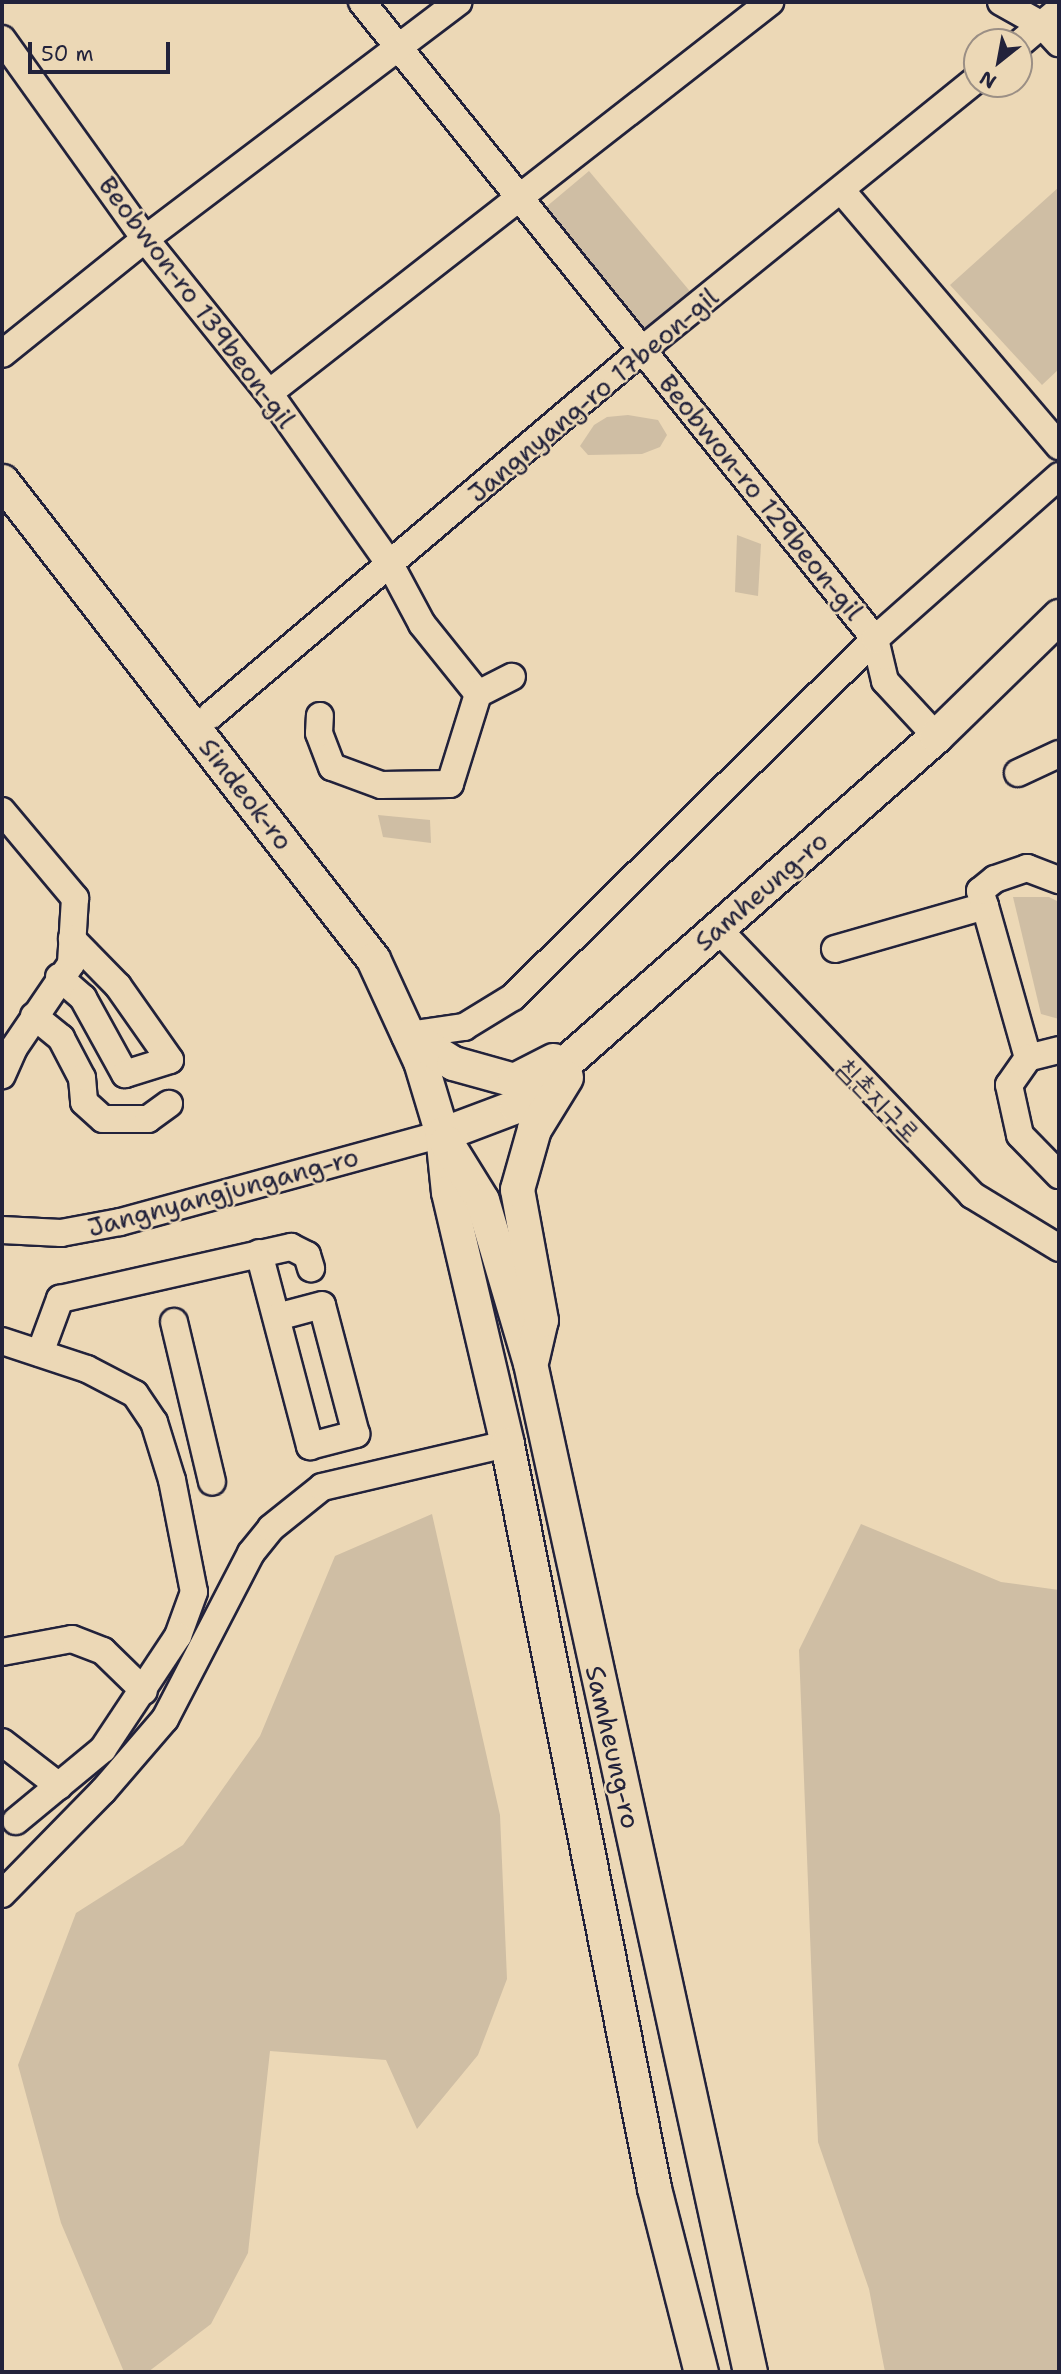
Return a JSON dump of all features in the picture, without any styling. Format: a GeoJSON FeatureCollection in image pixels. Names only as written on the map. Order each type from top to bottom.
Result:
{"type":"FeatureCollection","features":[{"type":"Feature","properties":{"kind":"main road","name":"Sindeok-ro"},"geometry":{"type":"LineString","coordinates":[[2,481],[373,959],[408,1035],[442,1134]]}},
{"type":"Feature","properties":{"kind":"main road","name":"Samheung-ro"},"geometry":{"type":"LineString","coordinates":[[442,1134],[516,1106],[936,737],[1059,616]]}},
{"type":"Feature","properties":{"kind":"main road"},"geometry":{"type":"LineString","coordinates":[[408,1035],[453,1063],[513,1080],[587,1044]]}},
{"type":"Feature","properties":{"kind":"main road"},"geometry":{"type":"LineString","coordinates":[[530,1363],[541,1320],[520,1219],[520,1170],[534,1129],[587,1044]]}},
{"type":"Feature","properties":{"kind":"main road","name":"Samheung-ro"},"geometry":{"type":"LineString","coordinates":[[442,1134],[482,1200],[530,1363],[750,2372]]}},
{"type":"Feature","properties":{"kind":"main road","name":"Samheung-ro"},"geometry":{"type":"LineString","coordinates":[[442,1134],[448,1192],[507,1444],[654,2188],[701,2372]]}},
{"type":"Feature","properties":{"kind":"street","name":"Beobwon-ro 129beon-gil"},"geometry":{"type":"LineString","coordinates":[[362,2],[875,639],[885,681],[936,737]]}},
{"type":"Feature","properties":{"kind":"street"},"geometry":{"type":"LineString","coordinates":[[2,354],[145,239],[240,170],[397,45],[458,2]]}},
{"type":"Feature","properties":{"kind":"street"},"geometry":{"type":"LineString","coordinates":[[269,393],[770,2]]}},
{"type":"Feature","properties":{"kind":"street"},"geometry":{"type":"LineString","coordinates":[[1000,2],[1054,26]]}},
{"type":"Feature","properties":{"kind":"street"},"geometry":{"type":"LineString","coordinates":[[1033,37],[1054,26]]}},
{"type":"Feature","properties":{"kind":"street","name":"Beobwon-ro 139beon-gil"},"geometry":{"type":"LineString","coordinates":[[2,39],[145,239],[269,393],[391,566],[422,624],[478,694]]}},
{"type":"Feature","properties":{"kind":"street","name":"Jangnyang-ro 17beon-gil"},"geometry":{"type":"LineString","coordinates":[[211,715],[391,566],[642,350],[963,91]]}},
{"type":"Feature","properties":{"kind":"street"},"geometry":{"type":"LineString","coordinates":[[842,191],[1059,446]]}},
{"type":"Feature","properties":{"kind":"street"},"geometry":{"type":"LineString","coordinates":[[408,1035],[464,1027],[513,997],[875,639],[1059,476]]}},
{"type":"Feature","properties":{"kind":"street"},"geometry":{"type":"LineString","coordinates":[[320,716],[319,733],[332,767],[381,785],[450,784],[478,694],[513,677]]}},
{"type":"Feature","properties":{"kind":"street"},"geometry":{"type":"LineString","coordinates":[[1018,773],[1059,754]]}},
{"type":"Feature","properties":{"kind":"street"},"geometry":{"type":"LineString","coordinates":[[2,811],[75,898],[71,964],[34,1016],[2,1075]]}},
{"type":"Feature","properties":{"kind":"street"},"geometry":{"type":"LineString","coordinates":[[1028,1058],[980,891],[995,879],[1027,868],[1059,880]]}},
{"type":"Feature","properties":{"kind":"street"},"geometry":{"type":"LineString","coordinates":[[835,949],[985,906]]}},
{"type":"Feature","properties":{"kind":"street","name":"침촌지구로"},"geometry":{"type":"LineString","coordinates":[[718,929],[972,1195],[1059,1248]]}},
{"type":"Feature","properties":{"kind":"street"},"geometry":{"type":"LineString","coordinates":[[59,978],[83,998],[125,1074],[170,1060],[118,986],[72,939]]}},
{"type":"Feature","properties":{"kind":"street"},"geometry":{"type":"LineString","coordinates":[[34,1016],[61,1038],[82,1078],[84,1102],[103,1119],[148,1119],[169,1104]]}},
{"type":"Feature","properties":{"kind":"street"},"geometry":{"type":"LineString","coordinates":[[1059,1050],[1028,1058],[1009,1085],[1020,1135],[1059,1175]]}},
{"type":"Feature","properties":{"kind":"street","name":"Jangnyangjungang-ro"},"geometry":{"type":"LineString","coordinates":[[2,1230],[61,1233],[120,1222],[442,1134]]}},
{"type":"Feature","properties":{"kind":"street"},"geometry":{"type":"LineString","coordinates":[[40,1353],[60,1299],[291,1247],[307,1255],[311,1268]]}},
{"type":"Feature","properties":{"kind":"street"},"geometry":{"type":"LineString","coordinates":[[259,1253],[310,1446],[356,1434],[322,1305],[276,1317]]}},
{"type":"Feature","properties":{"kind":"street"},"geometry":{"type":"LineString","coordinates":[[174,1322],[212,1482]]}},
{"type":"Feature","properties":{"kind":"street"},"geometry":{"type":"LineString","coordinates":[[2,1341],[86,1369],[135,1394],[154,1422],[172,1480],[194,1592],[178,1636],[103,1749],[16,1821]]}},
{"type":"Feature","properties":{"kind":"street"},"geometry":{"type":"LineString","coordinates":[[154,1422],[196,1412]]}},
{"type":"Feature","properties":{"kind":"street"},"geometry":{"type":"LineString","coordinates":[[2,1894],[103,1791],[165,1720],[251,1553],[271,1528],[322,1487],[507,1444]]}},
{"type":"Feature","properties":{"kind":"street"},"geometry":{"type":"LineString","coordinates":[[2,1652],[72,1639],[103,1651],[144,1691]]}},
{"type":"Feature","properties":{"kind":"street"},"geometry":{"type":"LineString","coordinates":[[2,1742],[60,1786]]}},
{"type":"Feature","properties":{"kind":"shaded area"},"geometry":{"type":"Polygon","coordinates":[[[589,171],[692,294],[637,340],[534,217],[589,171]]]}},
{"type":"Feature","properties":{"kind":"shaded area"},"geometry":{"type":"Polygon","coordinates":[[[1059,187],[1059,369],[1042,385],[950,285],[1059,187]]]}},
{"type":"Feature","properties":{"kind":"shaded area"},"geometry":{"type":"Polygon","coordinates":[[[628,415],[658,420],[667,435],[660,447],[642,454],[588,455],[580,446],[594,425],[607,417],[628,415]]]}},
{"type":"Feature","properties":{"kind":"shaded area"},"geometry":{"type":"Polygon","coordinates":[[[737,535],[761,544],[758,596],[735,592],[737,535]]]}},
{"type":"Feature","properties":{"kind":"shaded area"},"geometry":{"type":"Polygon","coordinates":[[[378,815],[430,820],[431,843],[383,837],[378,815]]]}},
{"type":"Feature","properties":{"kind":"shaded area"},"geometry":{"type":"Polygon","coordinates":[[[1013,897],[1049,897],[1059,902],[1059,1019],[1041,1014],[1013,897]]]}},
{"type":"Feature","properties":{"kind":"shaded area"},"geometry":{"type":"Polygon","coordinates":[[[432,1514],[500,1815],[507,1979],[478,2055],[417,2129],[386,2060],[270,2051],[248,2253],[211,2324],[148,2372],[124,2372],[61,2223],[18,2065],[76,1913],[183,1845],[260,1736],[335,1556],[432,1514]]]}},
{"type":"Feature","properties":{"kind":"shaded area"},"geometry":{"type":"Polygon","coordinates":[[[861,1524],[1001,1582],[1059,1590],[1059,2372],[885,2372],[869,2289],[818,2142],[799,1650],[861,1524]]]}}]}
